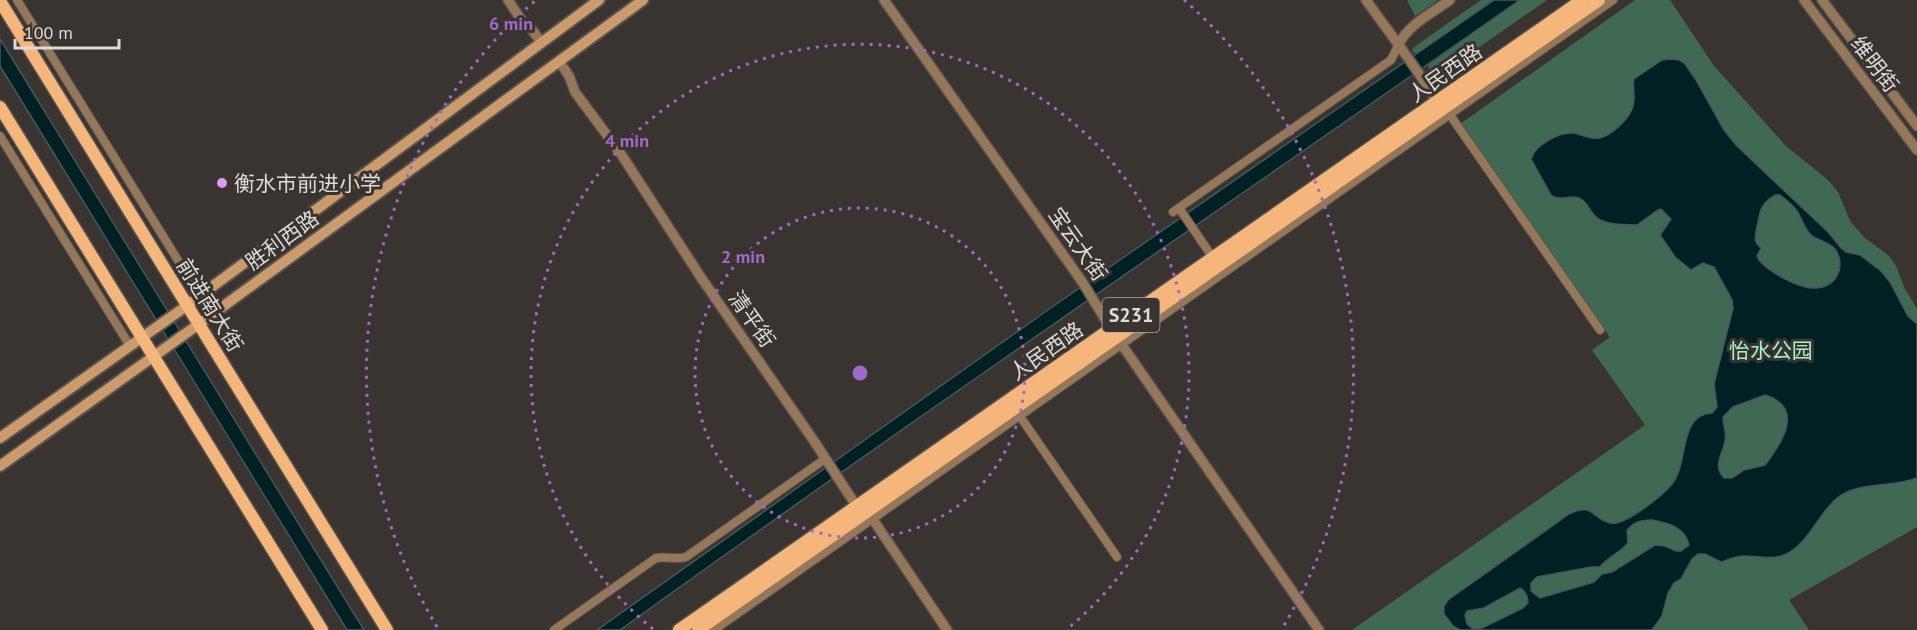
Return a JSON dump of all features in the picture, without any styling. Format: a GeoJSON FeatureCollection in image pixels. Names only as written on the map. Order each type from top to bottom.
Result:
{"type":"FeatureCollection","features":[{"type":"Feature","properties":{"kind":"main road","name":"胜利西路"},"geometry":{"type":"LineString","coordinates":[[0,438],[183,309],[599,0]]}},
{"type":"Feature","properties":{"kind":"main road","name":"胜利西路"},"geometry":{"type":"LineString","coordinates":[[0,466],[168,347],[643,0]]}},
{"type":"Feature","properties":{"kind":"main road","name":"人民西路"},"geometry":{"type":"LineString","coordinates":[[679,630],[1017,412],[1117,336],[1213,258],[1582,0]]}},
{"type":"Feature","properties":{"kind":"main road","name":"人民西路"},"geometry":{"type":"LineString","coordinates":[[698,630],[1599,0]]}},
{"type":"Feature","properties":{"kind":"main road","name":"前进南大街"},"geometry":{"type":"LineString","coordinates":[[0,1],[183,309],[387,630]]}},
{"type":"Feature","properties":{"kind":"main road"},"geometry":{"type":"LineString","coordinates":[[0,107],[322,630]]}},
{"type":"Feature","properties":{"kind":"street"},"geometry":{"type":"LineString","coordinates":[[17,0],[200,296]]}},
{"type":"Feature","properties":{"kind":"street"},"geometry":{"type":"LineString","coordinates":[[508,0],[522,21],[541,42]]}},
{"type":"Feature","properties":{"kind":"street","name":"宝云大街"},"geometry":{"type":"LineString","coordinates":[[884,0],[1083,283],[1319,630]]}},
{"type":"Feature","properties":{"kind":"street"},"geometry":{"type":"LineString","coordinates":[[1366,0],[1398,46],[1410,59],[1437,102]]}},
{"type":"Feature","properties":{"kind":"street"},"geometry":{"type":"LineString","coordinates":[[1213,258],[1178,211],[1391,60],[1404,34],[1450,0]]}},
{"type":"Feature","properties":{"kind":"street"},"geometry":{"type":"LineString","coordinates":[[1117,336],[1450,115],[1613,0]]}},
{"type":"Feature","properties":{"kind":"street","name":"维明街"},"geometry":{"type":"LineString","coordinates":[[1804,0],[1917,150]]}},
{"type":"Feature","properties":{"kind":"street","name":"维明街"},"geometry":{"type":"LineString","coordinates":[[1822,0],[1917,126]]}},
{"type":"Feature","properties":{"kind":"street","name":"清平街"},"geometry":{"type":"LineString","coordinates":[[559,61],[569,76],[575,92],[621,154],[702,279],[840,481],[865,512],[947,630]]}},
{"type":"Feature","properties":{"kind":"street"},"geometry":{"type":"LineString","coordinates":[[1450,115],[1600,330]]}},
{"type":"Feature","properties":{"kind":"street"},"geometry":{"type":"LineString","coordinates":[[0,136],[130,346]]}},
{"type":"Feature","properties":{"kind":"street"},"geometry":{"type":"LineString","coordinates":[[1017,412],[1117,557]]}},
{"type":"Feature","properties":{"kind":"street"},"geometry":{"type":"LineString","coordinates":[[554,630],[656,558],[686,557],[827,461]]}},
{"type":"Feature","properties":{"kind":"street"},"geometry":{"type":"LineString","coordinates":[[714,630],[865,512]]}},
{"type":"Feature","properties":{"kind":"green space"},"geometry":{"type":"Polygon","coordinates":[[[1407,0],[1438,0],[1415,16],[1407,0]]]}},
{"type":"Feature","properties":{"kind":"green space"},"geometry":{"type":"Polygon","coordinates":[[[1481,0],[1494,0],[1421,51],[1414,53],[1412,50],[1414,47],[1481,0]]]}},
{"type":"Feature","properties":{"kind":"green space"},"geometry":{"type":"Polygon","coordinates":[[[1520,0],[1547,0],[1432,80],[1428,65],[1520,0]]]}},
{"type":"Feature","properties":{"kind":"green space","name":"怡水公园"},"geometry":{"type":"Polygon","coordinates":[[[1635,0],[1670,0],[1714,66],[1786,146],[1828,180],[1838,192],[1850,221],[1865,238],[1889,256],[1896,266],[1904,287],[1917,309],[1917,527],[1789,600],[1809,630],[1352,630],[1645,425],[1592,350],[1610,337],[1460,124],[1635,0]]]}},
{"type":"Feature","properties":{"kind":"water"},"geometry":{"type":"Polygon","coordinates":[[[1494,0],[1520,0],[956,392],[620,630],[597,630],[1045,312],[1494,0]]]}},
{"type":"Feature","properties":{"kind":"water"},"geometry":{"type":"Polygon","coordinates":[[[0,39],[364,630],[347,630],[0,66],[0,39]]]}},
{"type":"Feature","properties":{"kind":"water"},"geometry":{"type":"Polygon","coordinates":[[[1662,60],[1679,60],[1685,64],[1724,130],[1736,145],[1829,233],[1841,248],[1846,252],[1860,255],[1881,271],[1890,282],[1908,316],[1917,324],[1917,478],[1899,483],[1863,487],[1845,493],[1828,507],[1802,542],[1784,555],[1769,558],[1740,556],[1721,562],[1705,554],[1698,554],[1692,559],[1681,579],[1674,583],[1668,593],[1662,616],[1652,630],[1460,630],[1453,626],[1444,614],[1444,606],[1448,600],[1569,514],[1588,510],[1604,521],[1616,523],[1643,509],[1672,484],[1681,465],[1689,431],[1694,422],[1701,416],[1712,413],[1717,407],[1714,384],[1733,308],[1732,300],[1714,267],[1703,263],[1691,270],[1675,257],[1660,235],[1671,219],[1661,209],[1637,225],[1604,221],[1595,216],[1582,199],[1558,198],[1551,195],[1531,159],[1542,144],[1561,135],[1573,133],[1590,138],[1600,138],[1615,130],[1628,116],[1633,106],[1634,79],[1662,60]],[[1780,195],[1767,201],[1759,217],[1756,234],[1756,241],[1761,248],[1757,256],[1759,260],[1777,274],[1801,286],[1815,288],[1829,284],[1834,280],[1839,269],[1840,262],[1835,249],[1811,235],[1799,214],[1780,195]],[[1765,395],[1733,407],[1723,417],[1725,438],[1719,469],[1724,478],[1732,478],[1744,470],[1765,465],[1778,447],[1786,427],[1785,408],[1765,395]],[[1652,520],[1638,522],[1627,531],[1628,543],[1600,567],[1537,577],[1531,583],[1531,591],[1540,598],[1594,582],[1602,574],[1612,572],[1655,545],[1681,551],[1689,545],[1684,534],[1675,527],[1652,520]],[[1520,588],[1484,608],[1467,611],[1465,615],[1467,624],[1473,629],[1482,628],[1523,608],[1528,603],[1525,592],[1520,588]]]}},
{"type":"Feature","properties":{"kind":"place","name":"衡水市前进小学"},"geometry":{"type":"Point","coordinates":[222,183]}}]}
